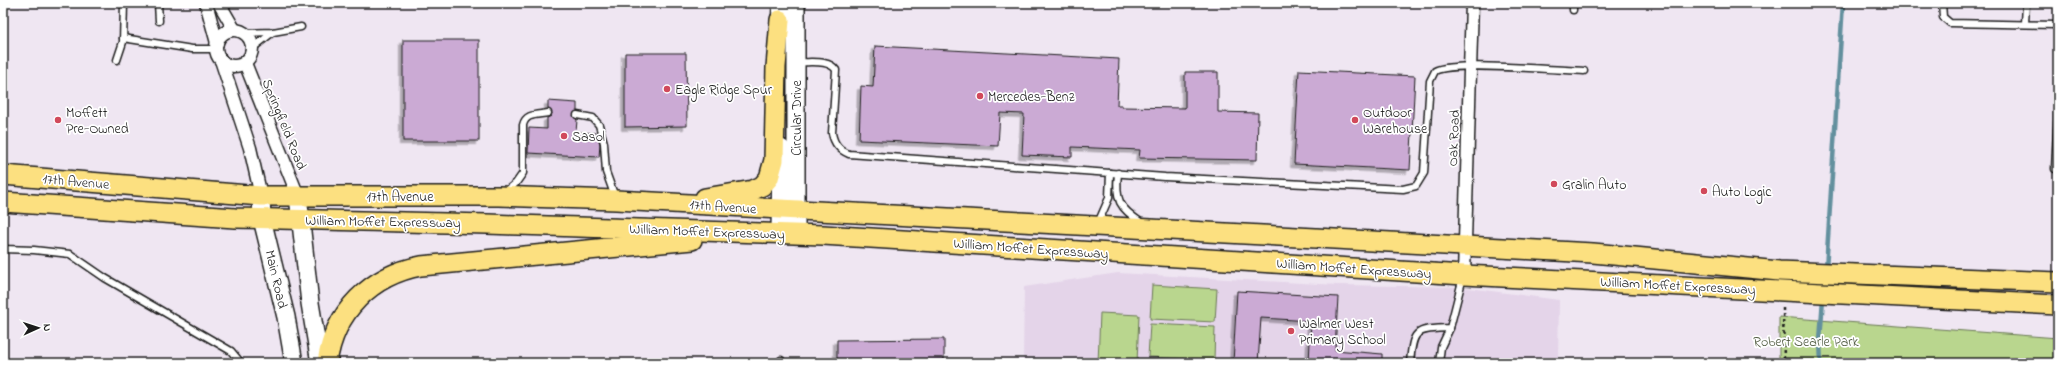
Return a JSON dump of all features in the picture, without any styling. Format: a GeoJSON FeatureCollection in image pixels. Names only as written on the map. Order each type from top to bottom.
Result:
{"type":"FeatureCollection","features":[{"type":"Feature","properties":{"kind":"main road"},"geometry":{"type":"LineString","coordinates":[[684,204],[706,197],[753,190],[762,186],[769,178],[774,160],[776,67],[781,11]]}},
{"type":"Feature","properties":{"kind":"main road","name":"17th Avenue"},"geometry":{"type":"LineString","coordinates":[[3,175],[261,196],[499,196],[616,200],[788,210]]}},
{"type":"Feature","properties":{"kind":"main road","name":"William Moffet Expressway"},"geometry":{"type":"LineString","coordinates":[[3,202],[235,218],[788,234],[1464,275],[1779,298],[1852,295],[2058,305]]}},
{"type":"Feature","properties":{"kind":"main road","name":"William Moffet Expressway"},"geometry":{"type":"LineString","coordinates":[[788,210],[1593,253],[1779,271],[2058,282]]}},
{"type":"Feature","properties":{"kind":"main road"},"geometry":{"type":"LineString","coordinates":[[327,363],[337,328],[353,303],[380,281],[403,271],[421,266],[682,242],[694,240],[704,231]]}},
{"type":"Feature","properties":{"kind":"street"},"geometry":{"type":"LineString","coordinates":[[206,3],[218,51],[250,148],[261,196]]}},
{"type":"Feature","properties":{"kind":"street"},"geometry":{"type":"LineString","coordinates":[[218,51],[232,66],[244,63],[252,54],[253,48],[250,39],[239,31],[219,3]]}},
{"type":"Feature","properties":{"kind":"street","name":"Circular Drive"},"geometry":{"type":"LineString","coordinates":[[788,210],[796,62],[796,3]]}},
{"type":"Feature","properties":{"kind":"street","name":"Oak Road"},"geometry":{"type":"LineString","coordinates":[[1464,275],[1472,3]]}},
{"type":"Feature","properties":{"kind":"street","name":"Circular Drive"},"geometry":{"type":"LineString","coordinates":[[781,11],[788,234]]}},
{"type":"Feature","properties":{"kind":"street"},"geometry":{"type":"LineString","coordinates":[[218,51],[223,34],[239,31]]}},
{"type":"Feature","properties":{"kind":"street","name":"Springfield Road"},"geometry":{"type":"LineString","coordinates":[[244,63],[298,196]]}},
{"type":"Feature","properties":{"kind":"street","name":"Main Road"},"geometry":{"type":"LineString","coordinates":[[261,196],[262,219],[286,317],[294,363]]}},
{"type":"Feature","properties":{"kind":"street","name":"Main Road"},"geometry":{"type":"LineString","coordinates":[[298,196],[310,303],[320,363]]}},
{"type":"Feature","properties":{"kind":"lane"},"geometry":{"type":"LineString","coordinates":[[117,60],[123,38],[124,3]]}},
{"type":"Feature","properties":{"kind":"lane"},"geometry":{"type":"LineString","coordinates":[[158,3],[159,21]]}},
{"type":"Feature","properties":{"kind":"lane"},"geometry":{"type":"LineString","coordinates":[[1573,3],[1573,10]]}},
{"type":"Feature","properties":{"kind":"lane"},"geometry":{"type":"LineString","coordinates":[[1942,3],[1943,17],[1950,23],[2058,25]]}},
{"type":"Feature","properties":{"kind":"lane"},"geometry":{"type":"LineString","coordinates":[[2025,24],[2026,3]]}},
{"type":"Feature","properties":{"kind":"lane"},"geometry":{"type":"LineString","coordinates":[[239,31],[273,32],[301,27]]}},
{"type":"Feature","properties":{"kind":"lane"},"geometry":{"type":"LineString","coordinates":[[253,48],[273,32]]}},
{"type":"Feature","properties":{"kind":"lane"},"geometry":{"type":"LineString","coordinates":[[123,38],[218,51]]}},
{"type":"Feature","properties":{"kind":"lane"},"geometry":{"type":"LineString","coordinates":[[796,62],[826,63],[834,68],[836,74],[832,133],[838,148],[849,154],[1118,173],[1409,189],[1419,183],[1424,173],[1432,75],[1435,71],[1442,68],[1471,67],[1584,71]]}},
{"type":"Feature","properties":{"kind":"lane"},"geometry":{"type":"LineString","coordinates":[[2055,169],[2058,110]]}},
{"type":"Feature","properties":{"kind":"lane"},"geometry":{"type":"LineString","coordinates":[[499,196],[516,183],[523,173],[524,122],[527,117],[548,113]]}},
{"type":"Feature","properties":{"kind":"lane"},"geometry":{"type":"LineString","coordinates":[[577,114],[595,120],[599,125],[604,143],[606,172],[616,200]]}},
{"type":"Feature","properties":{"kind":"lane"},"geometry":{"type":"LineString","coordinates":[[1096,226],[1109,198],[1110,172]]}},
{"type":"Feature","properties":{"kind":"lane"},"geometry":{"type":"LineString","coordinates":[[1118,173],[1117,198],[1121,205],[1132,217],[1151,229]]}},
{"type":"Feature","properties":{"kind":"lane"},"geometry":{"type":"LineString","coordinates":[[3,249],[34,250],[70,254],[104,278],[231,351],[241,363]]}},
{"type":"Feature","properties":{"kind":"lane"},"geometry":{"type":"LineString","coordinates":[[1439,363],[1441,347],[1450,328],[1464,275]]}},
{"type":"Feature","properties":{"kind":"lane"},"geometry":{"type":"LineString","coordinates":[[1410,363],[1413,339],[1418,332],[1428,329],[1450,328]]}},
{"type":"Feature","properties":{"kind":"path"},"geometry":{"type":"LineString","coordinates":[[1779,298],[1784,363]]}},
{"type":"Feature","properties":{"kind":"shaded area","name":"Walmer West Primary School"},"geometry":{"type":"Polygon","coordinates":[[[1118,273],[1338,285],[1461,287],[1559,300],[1558,363],[1023,363],[1024,287],[1118,273]]]}},
{"type":"Feature","properties":{"kind":"green space"},"geometry":{"type":"Polygon","coordinates":[[[1152,285],[1217,289],[1215,322],[1150,319],[1152,285]]]}},
{"type":"Feature","properties":{"kind":"green space"},"geometry":{"type":"Polygon","coordinates":[[[1100,313],[1139,315],[1137,363],[1098,363],[1100,313]]]}},
{"type":"Feature","properties":{"kind":"green space","name":"Robert Searle Park"},"geometry":{"type":"Polygon","coordinates":[[[1779,317],[2058,338],[2058,363],[1779,363],[1779,317]]]}},
{"type":"Feature","properties":{"kind":"green space"},"geometry":{"type":"Polygon","coordinates":[[[1150,324],[1215,327],[1214,360],[1148,357],[1150,324]]]}},
{"type":"Feature","properties":{"kind":"building"},"geometry":{"type":"Polygon","coordinates":[[[403,40],[479,40],[479,141],[403,141],[403,40]]]}},
{"type":"Feature","properties":{"kind":"building","name":"Mercedes-Benz"},"geometry":{"type":"Polygon","coordinates":[[[875,46],[1119,59],[1117,105],[1122,105],[1122,107],[1185,108],[1185,72],[1218,72],[1218,112],[1258,113],[1257,160],[1139,158],[1140,150],[1072,147],[1072,157],[1022,155],[1024,114],[1000,113],[998,146],[859,140],[861,86],[873,87],[875,46]]]}},
{"type":"Feature","properties":{"kind":"building"},"geometry":{"type":"Polygon","coordinates":[[[625,53],[686,53],[687,126],[625,127],[625,53]]]}},
{"type":"Feature","properties":{"kind":"building","name":"Outdoor Warehouse"},"geometry":{"type":"Polygon","coordinates":[[[1299,70],[1415,76],[1410,170],[1294,164],[1299,70]]]}},
{"type":"Feature","properties":{"kind":"building"},"geometry":{"type":"Polygon","coordinates":[[[548,101],[577,103],[577,111],[573,115],[577,120],[576,132],[597,133],[600,144],[599,157],[528,153],[529,128],[547,129],[547,118],[551,116],[552,113],[548,109],[548,101]]]}},
{"type":"Feature","properties":{"kind":"building"},"geometry":{"type":"Polygon","coordinates":[[[1237,291],[1338,297],[1335,350],[1382,354],[1382,363],[1309,363],[1311,321],[1261,318],[1258,363],[1233,363],[1237,291]]]}},
{"type":"Feature","properties":{"kind":"building"},"geometry":{"type":"Polygon","coordinates":[[[944,339],[944,363],[837,363],[837,340],[944,339]]]}},
{"type":"Feature","properties":{"kind":"waterway"},"geometry":{"type":"LineString","coordinates":[[1826,269],[1843,3]]}},
{"type":"Feature","properties":{"kind":"waterway"},"geometry":{"type":"LineString","coordinates":[[1821,363],[1820,341],[1823,298]]}},
{"type":"Feature","properties":{"kind":"place","name":"Eagle Ridge Spur"},"geometry":{"type":"Point","coordinates":[667,89]}},
{"type":"Feature","properties":{"kind":"place","name":"Mercedes-Benz"},"geometry":{"type":"Point","coordinates":[980,96]}},
{"type":"Feature","properties":{"kind":"place","name":"Moffett Pre-Owned"},"geometry":{"type":"Point","coordinates":[58,120]}},
{"type":"Feature","properties":{"kind":"place","name":"Outdoor Warehouse"},"geometry":{"type":"Point","coordinates":[1355,120]}},
{"type":"Feature","properties":{"kind":"place","name":"Sasol"},"geometry":{"type":"Point","coordinates":[564,136]}},
{"type":"Feature","properties":{"kind":"place","name":"Gralin Auto"},"geometry":{"type":"Point","coordinates":[1554,184]}},
{"type":"Feature","properties":{"kind":"place","name":"Auto Logic"},"geometry":{"type":"Point","coordinates":[1704,191]}},
{"type":"Feature","properties":{"kind":"place","name":"Walmer West Primary School"},"geometry":{"type":"Point","coordinates":[1291,331]}}]}
